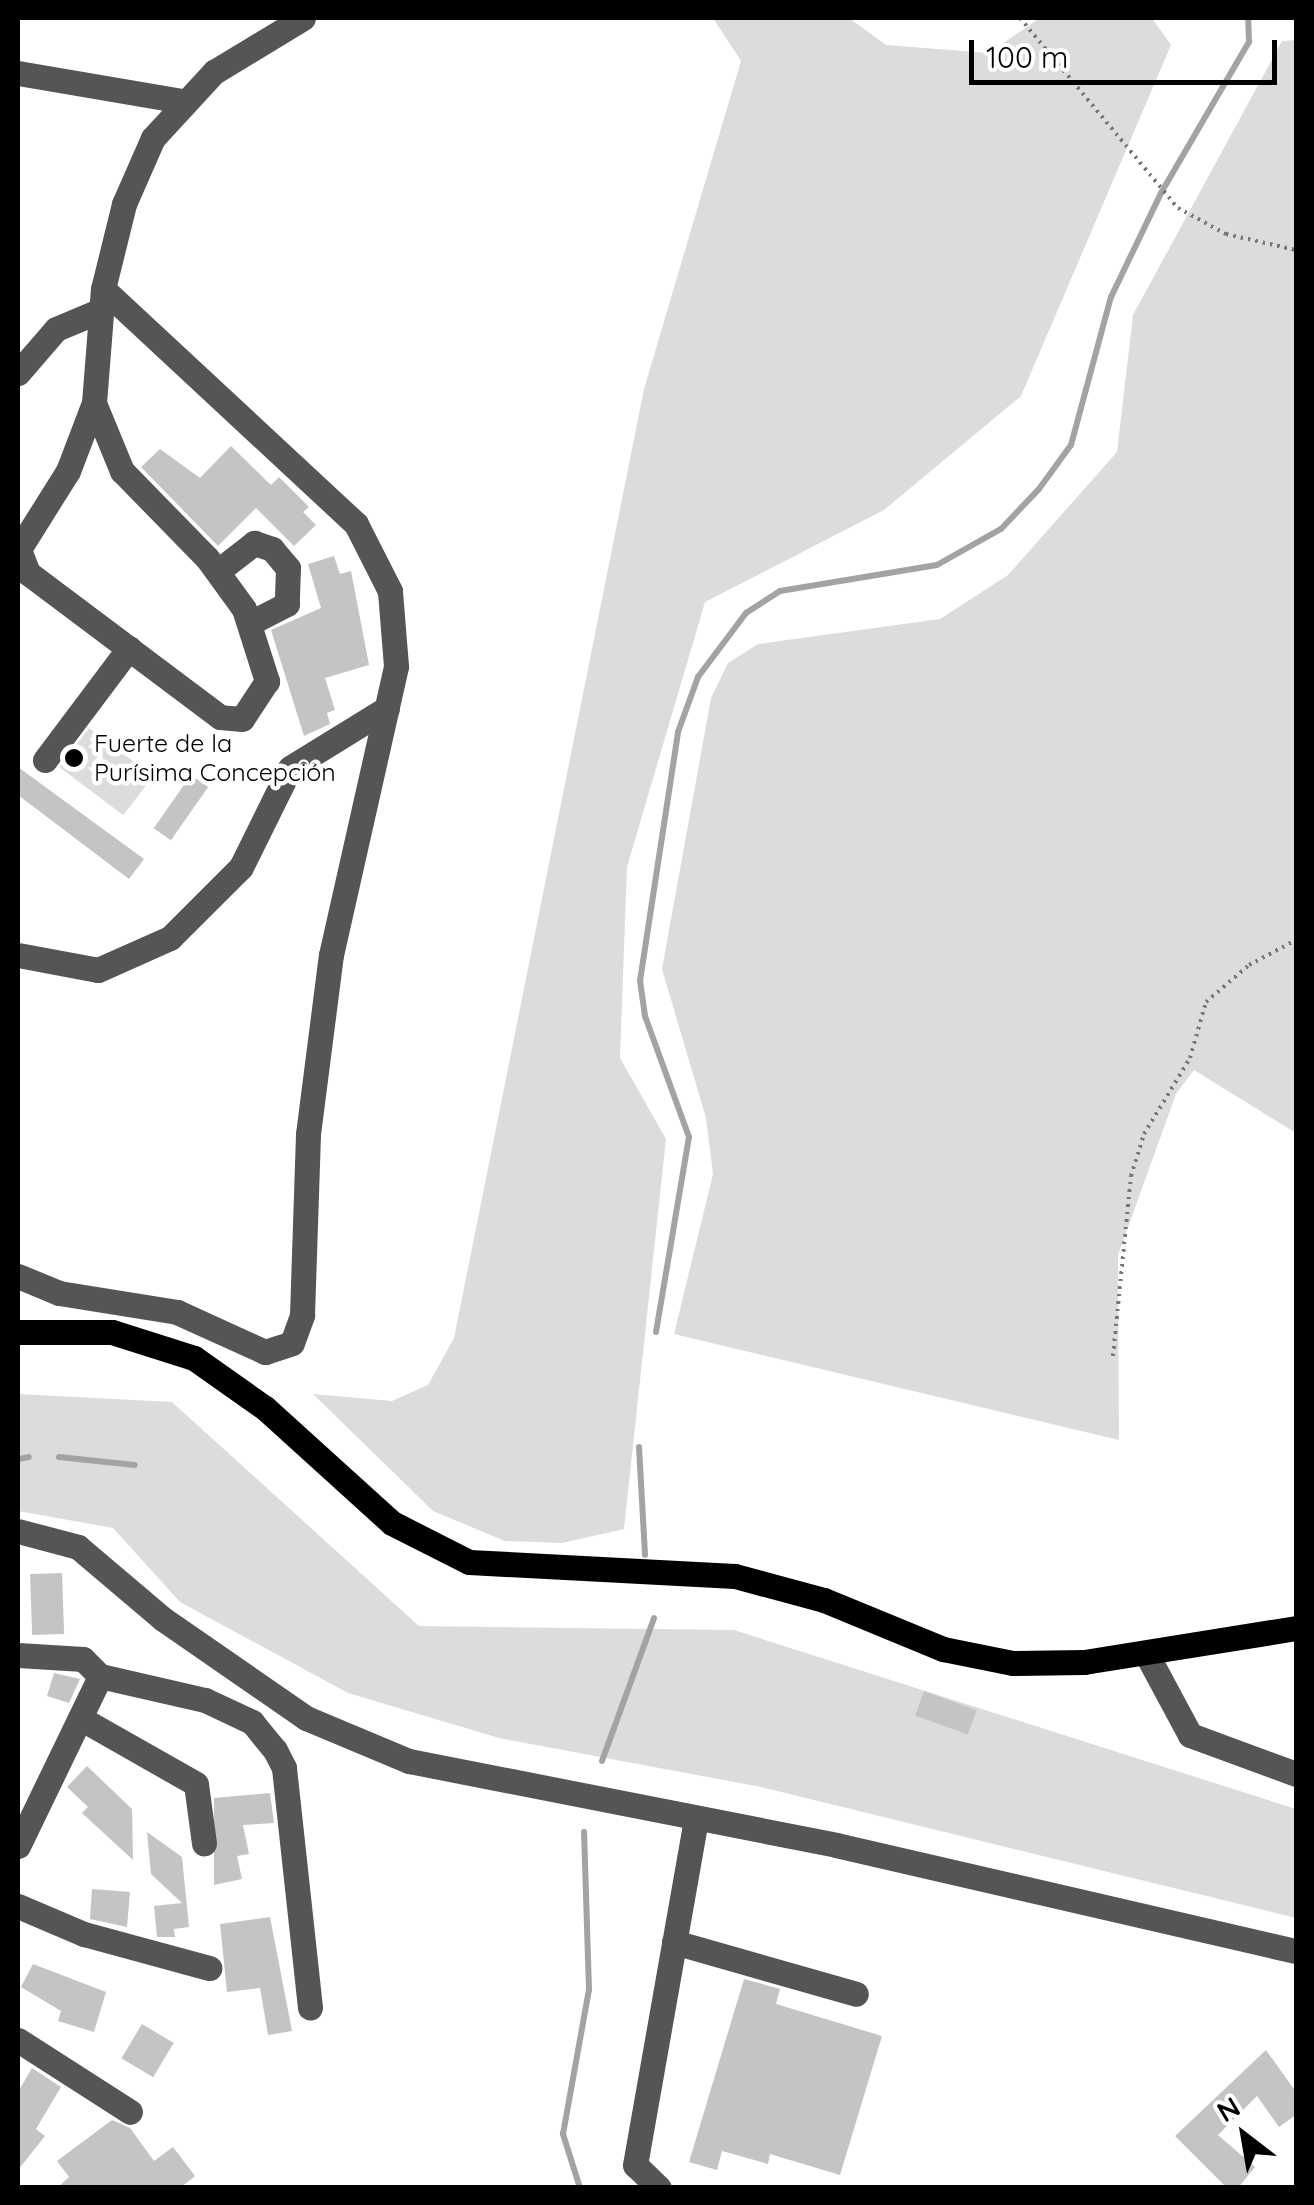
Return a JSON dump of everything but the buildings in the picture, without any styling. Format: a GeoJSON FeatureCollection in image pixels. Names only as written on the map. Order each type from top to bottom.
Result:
{"type":"FeatureCollection","features":[{"type":"Feature","properties":{"kind":"main road"},"geometry":{"type":"LineString","coordinates":[[18,1332],[112,1332],[194,1358],[265,1408],[392,1523],[469,1562],[734,1576],[986,1660],[1045,1665],[1296,1628]]}},
{"type":"Feature","properties":{"kind":"street"},"geometry":{"type":"LineString","coordinates":[[94,403],[122,471],[218,571],[250,622],[266,682],[242,720],[220,717],[20,561],[26,527],[68,471],[94,403],[101,300],[136,172],[182,101],[303,18]]}},
{"type":"Feature","properties":{"kind":"street"},"geometry":{"type":"LineString","coordinates":[[18,73],[182,101]]}},
{"type":"Feature","properties":{"kind":"street"},"geometry":{"type":"LineString","coordinates":[[18,373],[56,329],[101,300]]}},
{"type":"Feature","properties":{"kind":"street"},"geometry":{"type":"LineString","coordinates":[[18,1276],[58,1293],[176,1312],[264,1352],[292,1343],[302,1315],[308,1134],[328,973],[387,708],[395,616],[382,568],[356,524],[101,300]]}},
{"type":"Feature","properties":{"kind":"street"},"geometry":{"type":"LineString","coordinates":[[68,471],[94,464],[122,471]]}},
{"type":"Feature","properties":{"kind":"street"},"geometry":{"type":"LineString","coordinates":[[218,571],[254,543],[272,549],[288,568],[286,604],[250,622]]}},
{"type":"Feature","properties":{"kind":"street"},"geometry":{"type":"LineString","coordinates":[[44,760],[129,648]]}},
{"type":"Feature","properties":{"kind":"street"},"geometry":{"type":"LineString","coordinates":[[18,956],[98,970],[170,938],[241,867],[290,768],[387,708]]}},
{"type":"Feature","properties":{"kind":"street"},"geometry":{"type":"LineString","coordinates":[[18,1531],[78,1547],[163,1620],[306,1718],[409,1761],[696,1818],[1296,1951]]}},
{"type":"Feature","properties":{"kind":"street"},"geometry":{"type":"LineString","coordinates":[[1146,1653],[1190,1735],[1296,1774]]}},
{"type":"Feature","properties":{"kind":"street"},"geometry":{"type":"LineString","coordinates":[[18,1655],[83,1659],[100,1676],[230,1710],[275,1750],[284,1768],[310,2008]]}},
{"type":"Feature","properties":{"kind":"street"},"geometry":{"type":"LineString","coordinates":[[18,1846],[100,1676]]}},
{"type":"Feature","properties":{"kind":"street"},"geometry":{"type":"LineString","coordinates":[[80,1718],[196,1784],[204,1843]]}},
{"type":"Feature","properties":{"kind":"street"},"geometry":{"type":"LineString","coordinates":[[659,2188],[635,2166],[696,1818]]}},
{"type":"Feature","properties":{"kind":"street"},"geometry":{"type":"LineString","coordinates":[[18,1906],[209,1968]]}},
{"type":"Feature","properties":{"kind":"street"},"geometry":{"type":"LineString","coordinates":[[674,1942],[856,1994]]}},
{"type":"Feature","properties":{"kind":"street"},"geometry":{"type":"LineString","coordinates":[[18,2040],[130,2112]]}},
{"type":"Feature","properties":{"kind":"path"},"geometry":{"type":"LineString","coordinates":[[1020,18],[1178,208],[1226,234],[1296,250]]}},
{"type":"Feature","properties":{"kind":"path"},"geometry":{"type":"LineString","coordinates":[[1112,1356],[1131,1176],[1144,1134],[1190,1058],[1206,1002],[1237,973],[1296,940]]}},
{"type":"Feature","properties":{"kind":"shaded area"},"geometry":{"type":"Polygon","coordinates":[[[713,18],[849,18],[886,45],[989,53],[1040,18],[1152,18],[1171,45],[1021,396],[884,510],[705,602],[627,867],[620,1058],[666,1139],[624,1529],[562,1543],[505,1541],[433,1511],[313,1394],[392,1401],[428,1385],[454,1338],[644,389],[741,61],[713,18]]]}},
{"type":"Feature","properties":{"kind":"shaded area"},"geometry":{"type":"Polygon","coordinates":[[[1296,40],[1296,1133],[1194,1070],[1176,1094],[1118,1255],[1119,1440],[674,1334],[713,1174],[706,1118],[662,969],[711,698],[728,663],[758,644],[940,619],[1008,575],[1117,452],[1133,315],[1282,41],[1296,40]]]}},
{"type":"Feature","properties":{"kind":"shaded area"},"geometry":{"type":"Polygon","coordinates":[[[89,728],[153,776],[123,815],[60,767],[89,728]]]}},
{"type":"Feature","properties":{"kind":"shaded area"},"geometry":{"type":"Polygon","coordinates":[[[18,1394],[172,1402],[419,1626],[734,1630],[1296,1809],[1296,1918],[761,1787],[499,1738],[348,1693],[180,1602],[113,1528],[18,1511],[18,1394]]]}},
{"type":"Feature","properties":{"kind":"waterway"},"geometry":{"type":"LineString","coordinates":[[656,1332],[689,1137],[645,1016],[640,981],[678,732],[698,677],[746,613],[780,591],[937,565],[1001,529],[1039,489],[1071,445],[1111,297],[1161,193],[1249,42],[1248,18]]}},
{"type":"Feature","properties":{"kind":"waterway"},"geometry":{"type":"LineString","coordinates":[[639,1447],[645,1555]]}},
{"type":"Feature","properties":{"kind":"waterway"},"geometry":{"type":"LineString","coordinates":[[18,1459],[29,1457]]}},
{"type":"Feature","properties":{"kind":"waterway"},"geometry":{"type":"LineString","coordinates":[[59,1457],[135,1465]]}},
{"type":"Feature","properties":{"kind":"waterway"},"geometry":{"type":"LineString","coordinates":[[602,1761],[654,1618]]}},
{"type":"Feature","properties":{"kind":"waterway"},"geometry":{"type":"LineString","coordinates":[[580,2188],[563,2134],[589,1990],[584,1832]]}},
{"type":"Feature","properties":{"kind":"place","name":"Fuerte de la Purísima Concepción"},"geometry":{"type":"Point","coordinates":[74,758]}}]}
